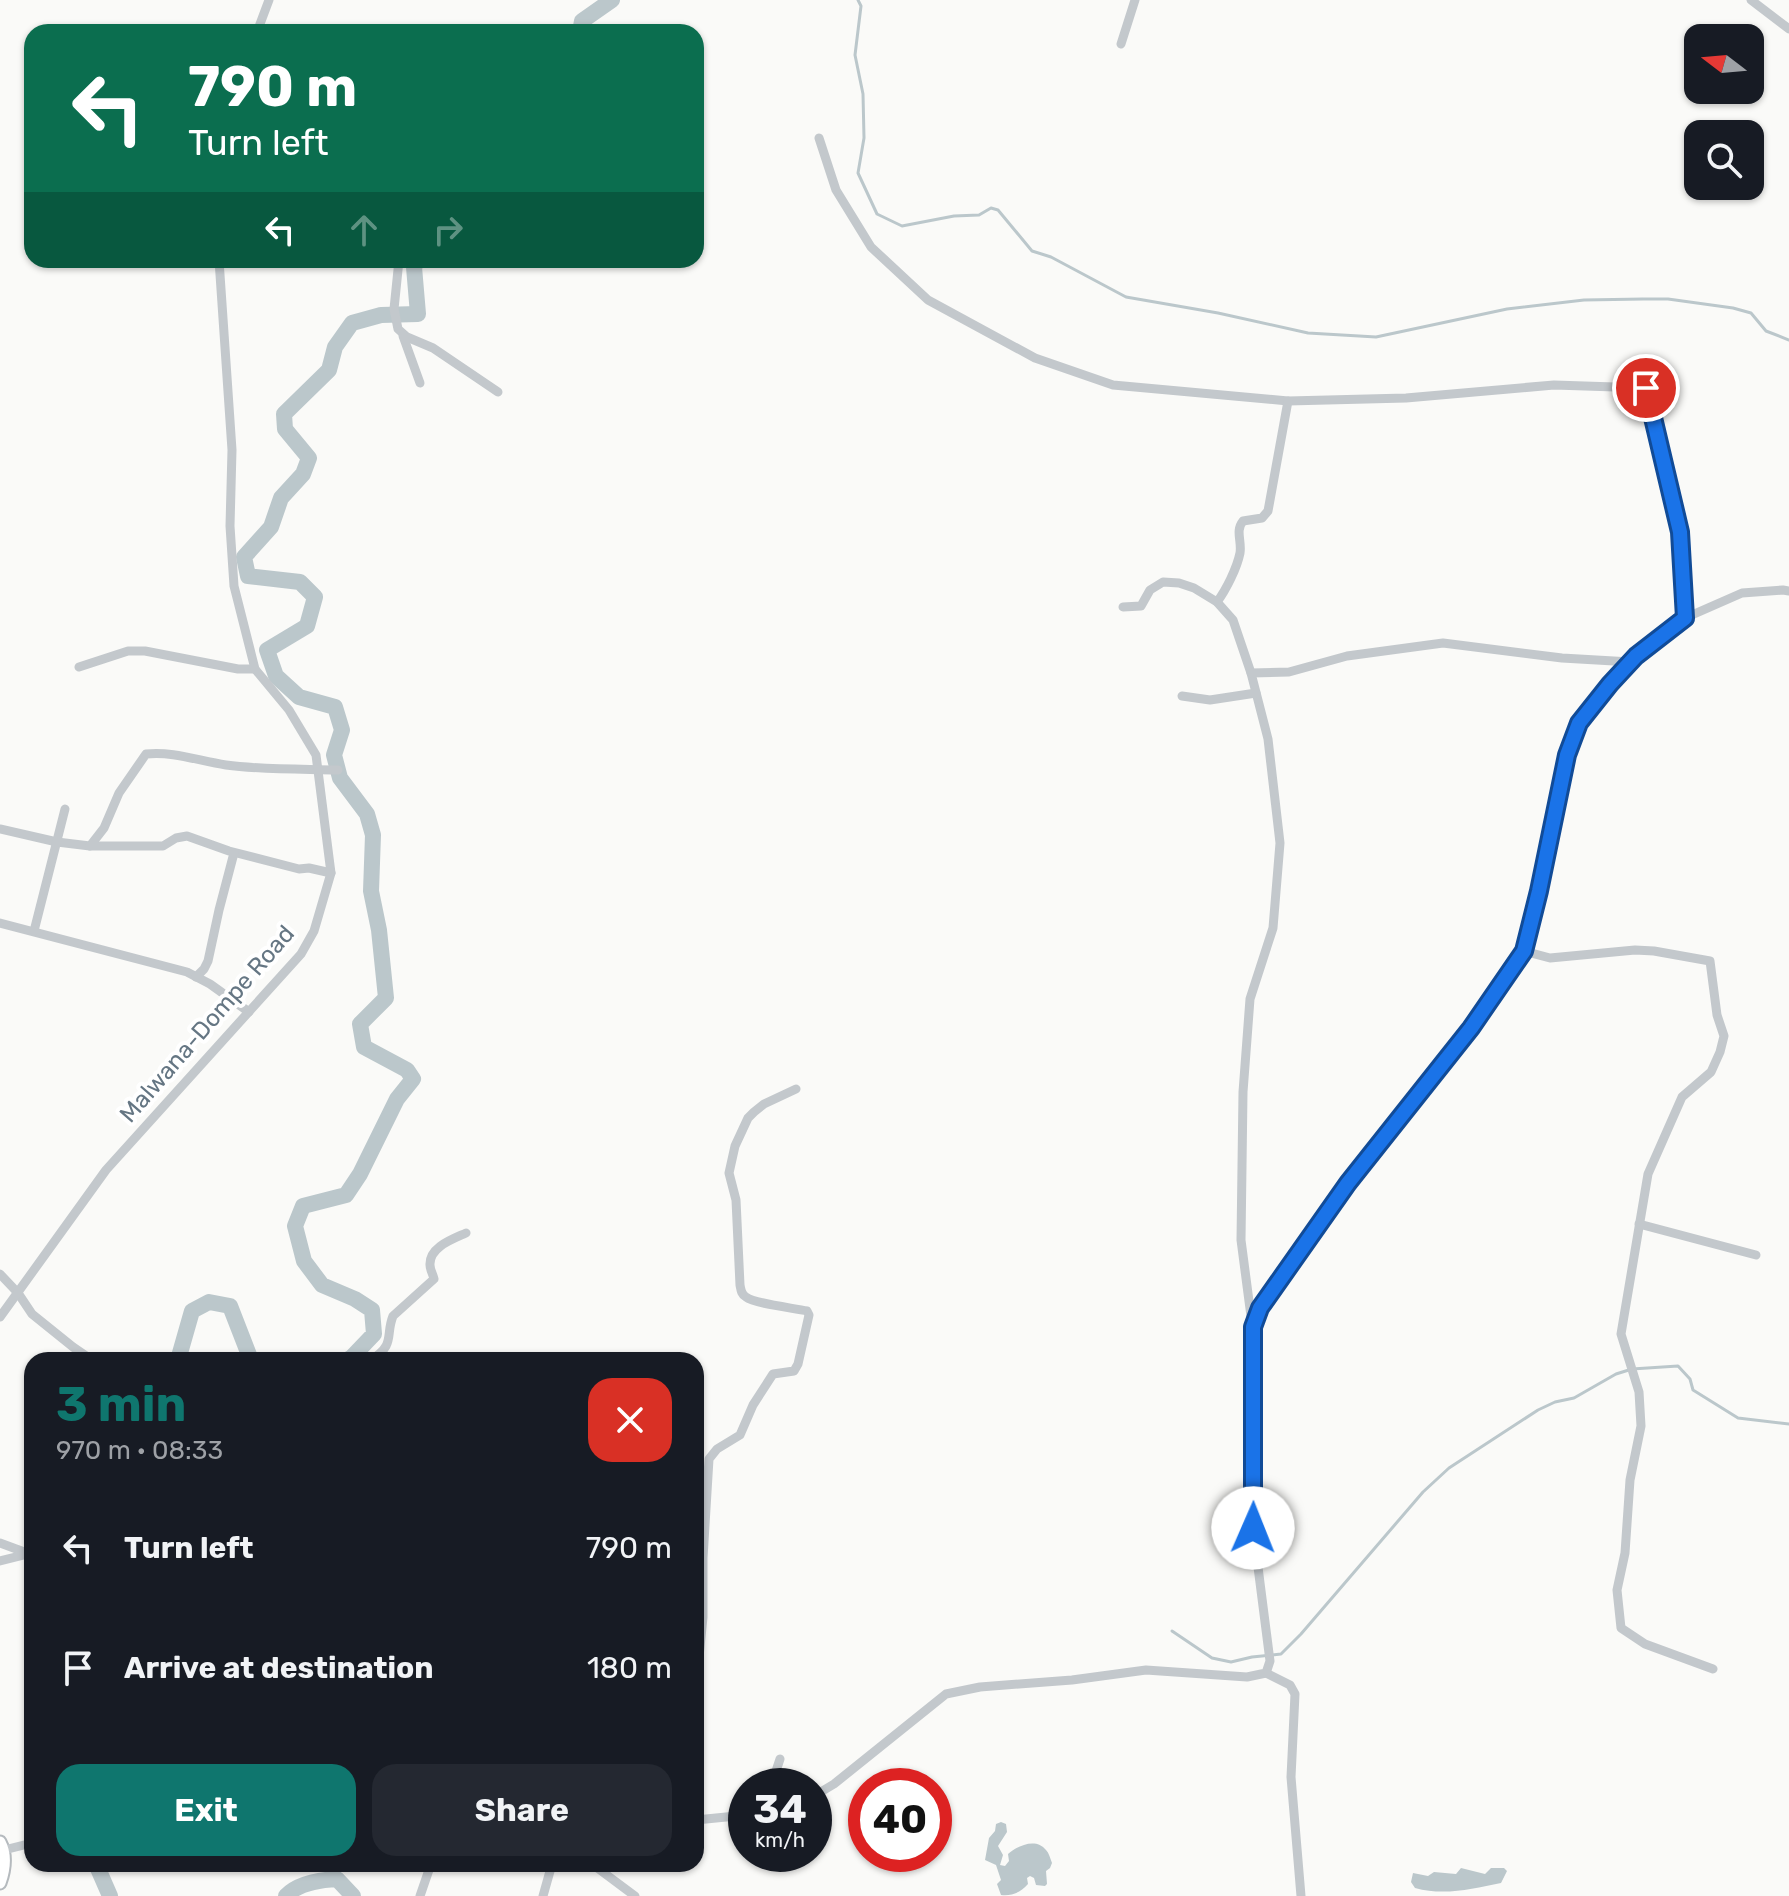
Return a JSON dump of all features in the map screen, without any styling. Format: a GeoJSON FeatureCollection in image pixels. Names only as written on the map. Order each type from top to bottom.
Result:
{"type":"FeatureCollection","features":[{"type":"Feature","properties":{"kind":"main road"},"geometry":{"type":"LineString","coordinates":[[0,1883],[5,1862],[2,1846]]}},
{"type":"Feature","properties":{"kind":"street"},"geometry":{"type":"LineString","coordinates":[[263,24],[269,0]]}},
{"type":"Feature","properties":{"kind":"street"},"geometry":{"type":"LineString","coordinates":[[1121,44],[1135,0]]}},
{"type":"Feature","properties":{"kind":"street"},"geometry":{"type":"LineString","coordinates":[[1751,0],[1789,29]]}},
{"type":"Feature","properties":{"kind":"street"},"geometry":{"type":"LineString","coordinates":[[819,138],[836,190],[871,247],[928,300],[1035,358],[1113,385],[1288,401],[1406,398],[1554,385],[1646,388],[1680,532],[1685,618]]}},
{"type":"Feature","properties":{"kind":"street","name":"Malwana-Dompe Road"},"geometry":{"type":"LineString","coordinates":[[0,1317],[106,1170],[301,954],[314,931],[331,873],[316,755],[289,710],[255,669],[234,586],[230,526],[232,450],[220,268]]}},
{"type":"Feature","properties":{"kind":"street"},"geometry":{"type":"LineString","coordinates":[[398,268],[394,309],[398,329],[407,337],[433,348],[498,392]]}},
{"type":"Feature","properties":{"kind":"street"},"geometry":{"type":"LineString","coordinates":[[402,333],[420,383]]}},
{"type":"Feature","properties":{"kind":"street"},"geometry":{"type":"LineString","coordinates":[[1217,602],[1225,592],[1240,553],[1239,526],[1243,521],[1262,518],[1268,511],[1288,401]]}},
{"type":"Feature","properties":{"kind":"street"},"geometry":{"type":"LineString","coordinates":[[1123,607],[1141,606],[1150,590],[1163,582],[1194,588],[1217,602],[1233,620],[1268,739],[1280,843],[1273,928],[1250,999],[1243,1092],[1241,1240],[1253,1327],[1253,1528],[1269,1647],[1270,1661],[1266,1673]]}},
{"type":"Feature","properties":{"kind":"street"},"geometry":{"type":"LineString","coordinates":[[1253,1327],[1260,1308],[1348,1183],[1471,1028],[1524,951],[1567,755],[1579,723],[1636,656],[1685,618],[1742,593],[1789,591]]}},
{"type":"Feature","properties":{"kind":"street"},"geometry":{"type":"LineString","coordinates":[[1251,673],[1289,672],[1347,656],[1443,643],[1562,658],[1631,662]]}},
{"type":"Feature","properties":{"kind":"street"},"geometry":{"type":"LineString","coordinates":[[79,667],[128,651],[145,651],[238,669],[255,669]]}},
{"type":"Feature","properties":{"kind":"street"},"geometry":{"type":"LineString","coordinates":[[1182,696],[1210,700],[1256,693]]}},
{"type":"Feature","properties":{"kind":"street"},"geometry":{"type":"LineString","coordinates":[[90,846],[104,828],[119,793],[146,754],[160,752],[224,765],[338,770]]}},
{"type":"Feature","properties":{"kind":"street"},"geometry":{"type":"LineString","coordinates":[[34,931],[65,809]]}},
{"type":"Feature","properties":{"kind":"street"},"geometry":{"type":"LineString","coordinates":[[0,829],[90,846],[163,846],[187,836],[234,853],[299,869],[331,873]]}},
{"type":"Feature","properties":{"kind":"street"},"geometry":{"type":"LineString","coordinates":[[196,977],[208,961],[234,853]]}},
{"type":"Feature","properties":{"kind":"street"},"geometry":{"type":"LineString","coordinates":[[0,923],[187,972],[249,1012]]}},
{"type":"Feature","properties":{"kind":"street"},"geometry":{"type":"LineString","coordinates":[[1524,951],[1550,958],[1654,951],[1710,961],[1717,1015],[1724,1036],[1711,1072],[1682,1097],[1648,1174],[1621,1334],[1639,1392],[1641,1426],[1630,1480],[1625,1553],[1617,1590],[1621,1628],[1645,1644],[1713,1669]]}},
{"type":"Feature","properties":{"kind":"street"},"geometry":{"type":"LineString","coordinates":[[704,1542],[709,1459],[717,1449],[740,1435],[753,1405],[773,1374],[794,1371],[809,1315],[807,1311],[758,1301],[742,1294],[736,1200],[729,1173],[735,1146],[748,1118],[764,1104],[796,1089]]}},
{"type":"Feature","properties":{"kind":"street"},"geometry":{"type":"LineString","coordinates":[[1639,1224],[1756,1255]]}},
{"type":"Feature","properties":{"kind":"street"},"geometry":{"type":"LineString","coordinates":[[380,1352],[391,1334],[393,1316],[434,1279],[430,1265],[433,1253],[466,1233]]}},
{"type":"Feature","properties":{"kind":"street"},"geometry":{"type":"LineString","coordinates":[[0,1274],[32,1314],[80,1352]]}},
{"type":"Feature","properties":{"kind":"street"},"geometry":{"type":"LineString","coordinates":[[0,1543],[24,1551]]}},
{"type":"Feature","properties":{"kind":"street"},"geometry":{"type":"LineString","coordinates":[[0,1561],[24,1555]]}},
{"type":"Feature","properties":{"kind":"street"},"geometry":{"type":"LineString","coordinates":[[832,1785],[946,1694],[980,1687],[1072,1680],[1146,1670],[1247,1677],[1266,1673],[1290,1685],[1295,1694],[1291,1777],[1301,1896]]}},
{"type":"Feature","properties":{"kind":"street"},"geometry":{"type":"LineString","coordinates":[[777,1768],[780,1759]]}},
{"type":"Feature","properties":{"kind":"street"},"geometry":{"type":"LineString","coordinates":[[704,1819],[728,1817]]}},
{"type":"Feature","properties":{"kind":"street"},"geometry":{"type":"LineString","coordinates":[[2,1846],[24,1844]]}},
{"type":"Feature","properties":{"kind":"street"},"geometry":{"type":"LineString","coordinates":[[420,1896],[428,1872]]}},
{"type":"Feature","properties":{"kind":"street"},"geometry":{"type":"LineString","coordinates":[[543,1896],[550,1872]]}},
{"type":"Feature","properties":{"kind":"street"},"geometry":{"type":"LineString","coordinates":[[603,1872],[635,1896]]}},
{"type":"Feature","properties":{"kind":"shaded area"},"geometry":{"type":"Polygon","coordinates":[[[996,1824],[1006,1824],[1007,1832],[998,1846],[1003,1855],[1000,1865],[1005,1866],[1009,1861],[1008,1854],[1021,1846],[1032,1843],[1042,1846],[1052,1863],[1046,1871],[1045,1886],[1036,1885],[1030,1876],[1027,1878],[1028,1884],[1019,1892],[1001,1895],[997,1884],[1001,1880],[996,1865],[985,1860],[989,1838],[996,1824]]]}},
{"type":"Feature","properties":{"kind":"shaded area"},"geometry":{"type":"Polygon","coordinates":[[[1461,1868],[1485,1874],[1491,1868],[1507,1871],[1501,1883],[1458,1891],[1415,1888],[1411,1882],[1413,1873],[1428,1876],[1434,1872],[1456,1874],[1461,1868]]]}},
{"type":"Feature","properties":{"kind":"waterway"},"geometry":{"type":"LineString","coordinates":[[581,24],[612,0]]}},
{"type":"Feature","properties":{"kind":"waterway"},"geometry":{"type":"LineString","coordinates":[[858,0],[861,6],[855,55],[863,94],[864,138],[858,173],[877,214],[902,226],[954,216],[979,215],[991,208],[998,210],[1032,251],[1051,257],[1126,297],[1308,333],[1376,337],[1507,309],[1584,300],[1668,299],[1751,313],[1766,331],[1789,340]]}},
{"type":"Feature","properties":{"kind":"waterway"},"geometry":{"type":"LineString","coordinates":[[357,1352],[374,1334],[372,1310],[322,1285],[304,1261],[295,1226],[303,1206],[346,1195],[360,1174],[397,1099],[413,1079],[407,1070],[364,1047],[360,1024],[386,998],[379,930],[371,891],[373,835],[367,814],[340,778],[334,755],[342,730],[335,707],[299,697],[276,676],[267,650],[307,626],[315,597],[300,582],[248,576],[244,557],[271,527],[281,498],[303,474],[309,458],[285,429],[284,414],[329,370],[335,347],[352,323],[381,315],[418,314],[414,268]]}},
{"type":"Feature","properties":{"kind":"waterway"},"geometry":{"type":"LineString","coordinates":[[180,1352],[192,1311],[209,1302],[230,1306],[248,1352]]}},
{"type":"Feature","properties":{"kind":"waterway"},"geometry":{"type":"LineString","coordinates":[[1172,1631],[1212,1658],[1231,1662],[1281,1654],[1423,1492],[1449,1468],[1538,1410],[1574,1398],[1616,1374],[1632,1369],[1678,1366],[1690,1379],[1693,1390],[1738,1418],[1789,1424]]}},
{"type":"Feature","properties":{"kind":"waterway"},"geometry":{"type":"LineString","coordinates":[[100,1872],[110,1896]]}},
{"type":"Feature","properties":{"kind":"waterway"},"geometry":{"type":"LineString","coordinates":[[286,1896],[303,1885],[337,1879],[353,1896]]}},
{"type":"Feature","properties":{"kind":"route"},"geometry":{"type":"LineString","coordinates":[[1253,1528],[1253,1327],[1260,1308],[1348,1183],[1471,1028],[1524,951],[1567,755],[1579,723],[1636,656],[1685,618],[1680,532],[1646,388]]}}]}
